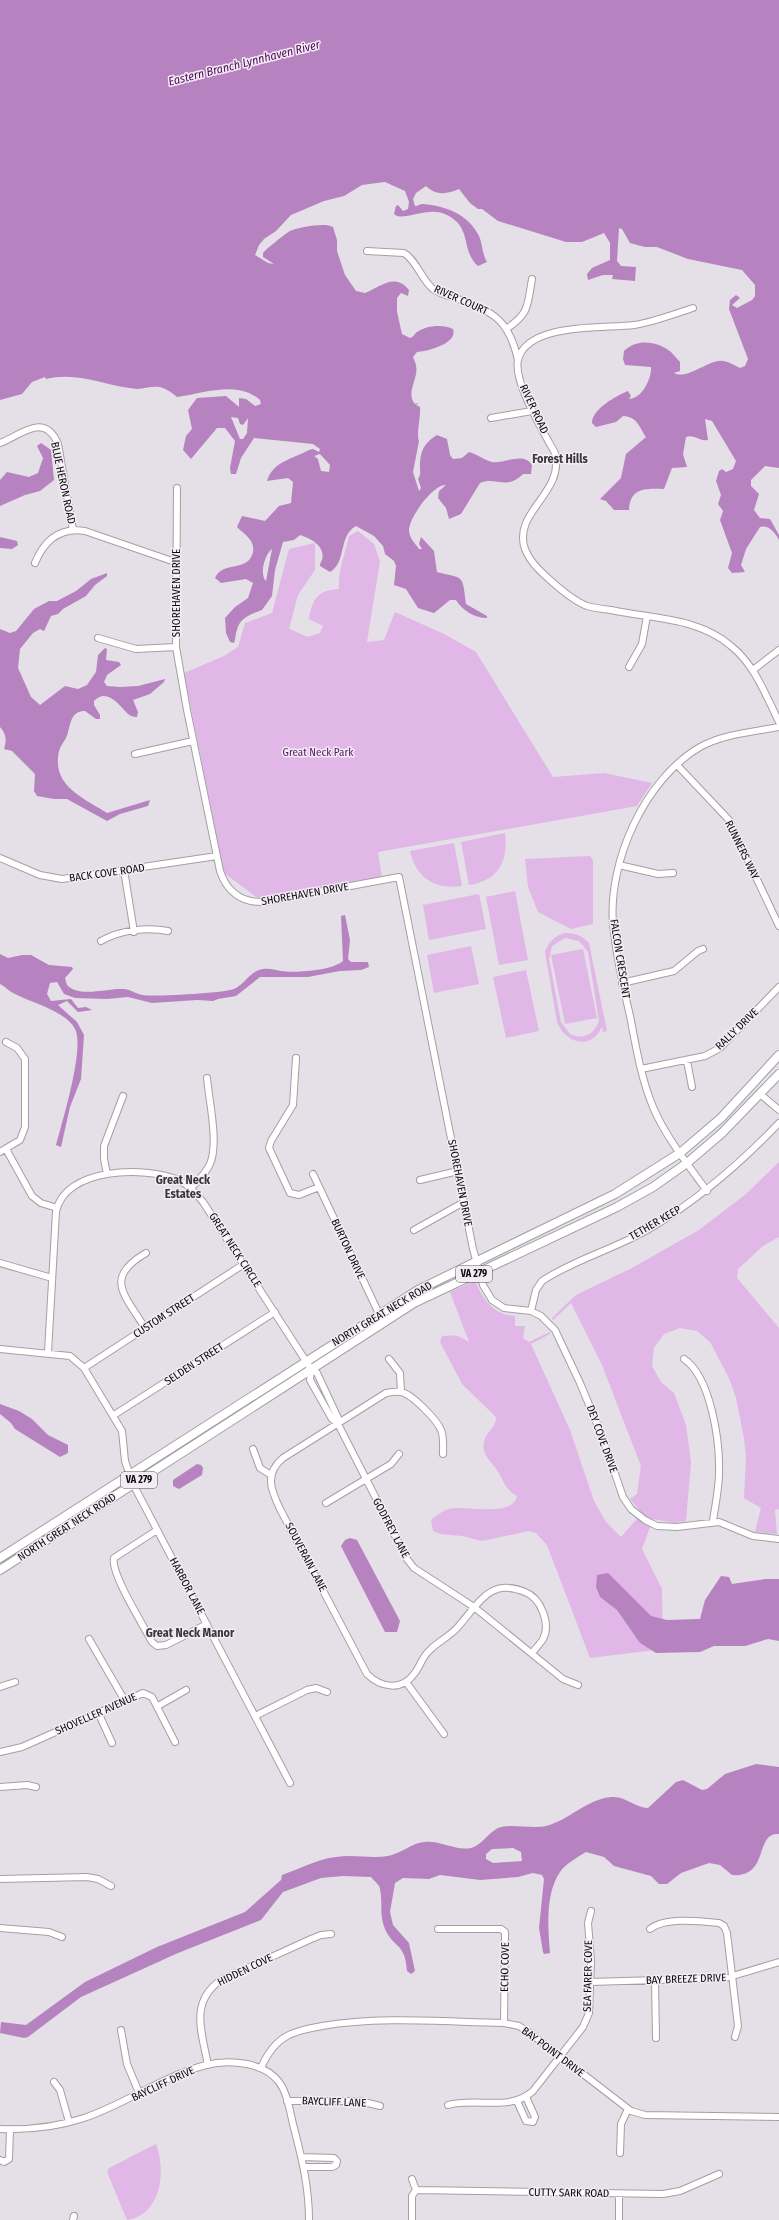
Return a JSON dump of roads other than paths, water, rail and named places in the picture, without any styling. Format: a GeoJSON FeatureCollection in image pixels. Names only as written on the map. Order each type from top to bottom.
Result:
{"type":"FeatureCollection","features":[{"type":"Feature","properties":{"kind":"main road","name":"NORTH GREAT NECK ROAD"},"geometry":{"type":"LineString","coordinates":[[0,1558],[418,1290],[615,1194],[680,1153],[720,1118],[779,1055]]}},
{"type":"Feature","properties":{"kind":"main road","name":"NORTH GREAT NECK ROAD"},"geometry":{"type":"LineString","coordinates":[[0,1570],[414,1303],[617,1207],[653,1187],[687,1163],[722,1133],[779,1074]]}},
{"type":"Feature","properties":{"kind":"street","name":"RIVER COURT"},"geometry":{"type":"LineString","coordinates":[[368,251],[404,253],[435,290],[487,310],[499,319],[506,329],[516,350],[518,360]]}},
{"type":"Feature","properties":{"kind":"street"},"geometry":{"type":"LineString","coordinates":[[506,329],[519,320],[525,313],[532,279]]}},
{"type":"Feature","properties":{"kind":"street"},"geometry":{"type":"LineString","coordinates":[[518,360],[526,348],[537,338],[556,330],[636,325],[693,308]]}},
{"type":"Feature","properties":{"kind":"street","name":"RIVER ROAD"},"geometry":{"type":"LineString","coordinates":[[518,360],[520,383],[532,411],[555,453],[557,462],[554,480],[531,513],[525,526],[523,539],[526,550],[536,567],[558,587],[586,606],[684,622],[709,631],[732,646],[753,670],[779,722]]}},
{"type":"Feature","properties":{"kind":"street"},"geometry":{"type":"LineString","coordinates":[[491,418],[532,411]]}},
{"type":"Feature","properties":{"kind":"street","name":"BLUE HERON ROAD"},"geometry":{"type":"LineString","coordinates":[[0,443],[28,428],[43,429],[53,436],[58,444],[73,530],[85,531],[175,562]]}},
{"type":"Feature","properties":{"kind":"street","name":"SHOREHAVEN DRIVE"},"geometry":{"type":"LineString","coordinates":[[177,488],[175,562],[176,646],[193,741],[220,871],[228,888],[239,897],[250,901],[264,902],[399,877],[476,1262]]}},
{"type":"Feature","properties":{"kind":"street"},"geometry":{"type":"LineString","coordinates":[[34,563],[48,541],[62,532],[73,530]]}},
{"type":"Feature","properties":{"kind":"street"},"geometry":{"type":"LineString","coordinates":[[629,667],[642,644],[647,616]]}},
{"type":"Feature","properties":{"kind":"street"},"geometry":{"type":"LineString","coordinates":[[98,638],[136,649],[176,646]]}},
{"type":"Feature","properties":{"kind":"street"},"geometry":{"type":"LineString","coordinates":[[753,670],[779,650]]}},
{"type":"Feature","properties":{"kind":"street","name":"FALCON CRESCENT"},"geometry":{"type":"LineString","coordinates":[[707,1191],[680,1153],[653,1108],[641,1069],[622,983],[613,923],[614,897],[619,865],[629,833],[648,799],[677,765],[700,747],[719,739],[779,727]]}},
{"type":"Feature","properties":{"kind":"street"},"geometry":{"type":"LineString","coordinates":[[135,754],[193,741]]}},
{"type":"Feature","properties":{"kind":"street","name":"RUNNERS WAY"},"geometry":{"type":"LineString","coordinates":[[677,765],[729,820],[779,926]]}},
{"type":"Feature","properties":{"kind":"street","name":"BACK COVE ROAD"},"geometry":{"type":"LineString","coordinates":[[0,858],[27,870],[53,878],[70,879],[217,856]]}},
{"type":"Feature","properties":{"kind":"street"},"geometry":{"type":"LineString","coordinates":[[619,865],[658,874],[673,873]]}},
{"type":"Feature","properties":{"kind":"street"},"geometry":{"type":"LineString","coordinates":[[124,870],[134,932]]}},
{"type":"Feature","properties":{"kind":"street"},"geometry":{"type":"LineString","coordinates":[[101,941],[111,936],[152,929],[168,931]]}},
{"type":"Feature","properties":{"kind":"street"},"geometry":{"type":"LineString","coordinates":[[622,983],[674,972],[698,951],[703,949]]}},
{"type":"Feature","properties":{"kind":"street","name":"RALLY DRIVE"},"geometry":{"type":"LineString","coordinates":[[641,1069],[687,1061],[704,1056],[720,1048],[779,987]]}},
{"type":"Feature","properties":{"kind":"street"},"geometry":{"type":"LineString","coordinates":[[6,1042],[20,1051],[26,1063],[24,1132],[16,1143],[3,1151],[32,1196],[41,1203],[57,1208]]}},
{"type":"Feature","properties":{"kind":"street"},"geometry":{"type":"LineString","coordinates":[[296,1058],[293,1105],[271,1141],[269,1148],[288,1191],[294,1195],[299,1195],[319,1187]]}},
{"type":"Feature","properties":{"kind":"street"},"geometry":{"type":"LineString","coordinates":[[687,1061],[692,1087]]}},
{"type":"Feature","properties":{"kind":"street"},"geometry":{"type":"LineString","coordinates":[[191,1188],[207,1169],[213,1151],[207,1078]]}},
{"type":"Feature","properties":{"kind":"street"},"geometry":{"type":"LineString","coordinates":[[760,1094],[779,1110]]}},
{"type":"Feature","properties":{"kind":"street"},"geometry":{"type":"LineString","coordinates":[[107,1174],[104,1159],[104,1146],[123,1096]]}},
{"type":"Feature","properties":{"kind":"street","name":"TETHER KEEP"},"geometry":{"type":"LineString","coordinates":[[531,1311],[536,1290],[547,1278],[648,1229],[707,1191],[750,1153],[779,1123]]}},
{"type":"Feature","properties":{"kind":"street"},"geometry":{"type":"LineString","coordinates":[[420,1180],[458,1171]]}},
{"type":"Feature","properties":{"kind":"street","name":"GREAT NECK CIRCLE"},"geometry":{"type":"LineString","coordinates":[[48,1352],[57,1208],[62,1197],[70,1190],[107,1174],[149,1172],[179,1180],[191,1188],[203,1202],[306,1361]]}},
{"type":"Feature","properties":{"kind":"street","name":"BURTON DRIVE"},"geometry":{"type":"LineString","coordinates":[[313,1174],[383,1323]]}},
{"type":"Feature","properties":{"kind":"street"},"geometry":{"type":"LineString","coordinates":[[414,1230],[464,1202]]}},
{"type":"Feature","properties":{"kind":"street"},"geometry":{"type":"LineString","coordinates":[[145,1328],[125,1295],[121,1284],[122,1274],[128,1265],[146,1253]]}},
{"type":"Feature","properties":{"kind":"street","name":"DEY COVE DRIVE"},"geometry":{"type":"LineString","coordinates":[[476,1262],[488,1295],[495,1303],[504,1308],[531,1311],[547,1320],[555,1330],[580,1383],[602,1436],[622,1497],[631,1509],[645,1520],[658,1526],[677,1527],[712,1521],[727,1524],[760,1538],[779,1539]]}},
{"type":"Feature","properties":{"kind":"street"},"geometry":{"type":"LineString","coordinates":[[0,1263],[52,1278]]}},
{"type":"Feature","properties":{"kind":"street","name":"CUSTOM STREET"},"geometry":{"type":"LineString","coordinates":[[84,1368],[244,1264]]}},
{"type":"Feature","properties":{"kind":"street","name":"SELDEN STREET"},"geometry":{"type":"LineString","coordinates":[[114,1415],[274,1312]]}},
{"type":"Feature","properties":{"kind":"street","name":"HARBOR LANE"},"geometry":{"type":"LineString","coordinates":[[0,1349],[48,1352],[70,1356],[84,1368],[114,1415],[122,1431],[125,1461],[133,1484],[208,1624],[290,1783]]}},
{"type":"Feature","properties":{"kind":"street"},"geometry":{"type":"LineString","coordinates":[[389,1359],[400,1373],[401,1392]]}},
{"type":"Feature","properties":{"kind":"street"},"geometry":{"type":"LineString","coordinates":[[684,1359],[692,1364],[699,1376],[712,1410],[717,1436],[719,1473],[712,1521]]}},
{"type":"Feature","properties":{"kind":"street","name":"GODFREY LANE"},"geometry":{"type":"LineString","coordinates":[[306,1361],[311,1370],[317,1374],[325,1389],[338,1418],[338,1424],[365,1480],[407,1559],[414,1568],[474,1607],[532,1653],[563,1680],[578,1685]]}},
{"type":"Feature","properties":{"kind":"street"},"geometry":{"type":"LineString","coordinates":[[253,1449],[260,1468],[271,1475],[275,1466],[283,1458],[386,1393],[401,1392],[413,1398],[437,1423],[443,1437],[443,1454]]}},
{"type":"Feature","properties":{"kind":"street"},"geometry":{"type":"LineString","coordinates":[[326,1503],[391,1464],[399,1454]]}},
{"type":"Feature","properties":{"kind":"street","name":"SOUVERAIN LANE"},"geometry":{"type":"LineString","coordinates":[[271,1475],[269,1484],[272,1491],[367,1674],[373,1680],[386,1686],[397,1686],[406,1682]]}},
{"type":"Feature","properties":{"kind":"street"},"geometry":{"type":"LineString","coordinates":[[157,1530],[114,1558],[114,1570],[152,1642],[157,1646],[166,1645],[208,1624]]}},
{"type":"Feature","properties":{"kind":"street"},"geometry":{"type":"LineString","coordinates":[[444,1734],[406,1682],[414,1674],[428,1651],[457,1628],[486,1593],[494,1589],[521,1590],[534,1596],[543,1616],[546,1629],[543,1638],[532,1653]]}},
{"type":"Feature","properties":{"kind":"street"},"geometry":{"type":"LineString","coordinates":[[89,1640],[125,1701]]}},
{"type":"Feature","properties":{"kind":"street"},"geometry":{"type":"LineString","coordinates":[[0,1687],[15,1682]]}},
{"type":"Feature","properties":{"kind":"street"},"geometry":{"type":"LineString","coordinates":[[255,1716],[307,1690],[316,1688],[326,1692]]}},
{"type":"Feature","properties":{"kind":"street"},"geometry":{"type":"LineString","coordinates":[[176,1742],[158,1706],[186,1690]]}},
{"type":"Feature","properties":{"kind":"street","name":"SHOVELLER AVENUE"},"geometry":{"type":"LineString","coordinates":[[0,1752],[22,1747],[143,1693],[152,1697],[158,1706]]}},
{"type":"Feature","properties":{"kind":"street"},"geometry":{"type":"LineString","coordinates":[[98,1712],[112,1743]]}},
{"type":"Feature","properties":{"kind":"street"},"geometry":{"type":"LineString","coordinates":[[0,1787],[27,1785],[36,1788]]}},
{"type":"Feature","properties":{"kind":"street"},"geometry":{"type":"LineString","coordinates":[[0,1879],[87,1877],[98,1879],[111,1886]]}},
{"type":"Feature","properties":{"kind":"street","name":"SEA FARER COVE"},"geometry":{"type":"LineString","coordinates":[[526,2097],[533,2091],[560,2057],[587,2020],[590,2007],[588,1923],[591,1911]]}},
{"type":"Feature","properties":{"kind":"street"},"geometry":{"type":"LineString","coordinates":[[650,1929],[658,1924],[667,1922],[711,1922],[722,1924],[727,1933],[733,1977],[738,2026],[735,2037]]}},
{"type":"Feature","properties":{"kind":"street"},"geometry":{"type":"LineString","coordinates":[[0,1928],[49,1932],[62,1937]]}},
{"type":"Feature","properties":{"kind":"street","name":"ECHO COVE"},"geometry":{"type":"LineString","coordinates":[[438,1928],[506,1929],[504,2023]]}},
{"type":"Feature","properties":{"kind":"street","name":"HIDDEN COVE"},"geometry":{"type":"LineString","coordinates":[[208,2065],[200,2012],[203,1998],[210,1989],[221,1980],[304,1942],[321,1935],[331,1934]]}},
{"type":"Feature","properties":{"kind":"street","name":"BAY BREEZE DRIVE"},"geometry":{"type":"LineString","coordinates":[[590,1982],[733,1977],[779,1962]]}},
{"type":"Feature","properties":{"kind":"street"},"geometry":{"type":"LineString","coordinates":[[655,1980],[656,2038]]}},
{"type":"Feature","properties":{"kind":"street","name":"BAY POINT DRIVE"},"geometry":{"type":"LineString","coordinates":[[261,2068],[270,2051],[281,2040],[295,2032],[319,2027],[373,2021],[504,2023],[519,2026],[628,2109],[645,2115],[779,2117]]}},
{"type":"Feature","properties":{"kind":"street"},"geometry":{"type":"LineString","coordinates":[[121,2030],[127,2064],[140,2095]]}},
{"type":"Feature","properties":{"kind":"street","name":"BAYCLIFF DRIVE"},"geometry":{"type":"LineString","coordinates":[[0,2129],[44,2127],[69,2122],[99,2113],[140,2095],[188,2071],[208,2065],[244,2064],[261,2068],[272,2074],[279,2082],[287,2101],[302,2157],[309,2191],[309,2220]]}},
{"type":"Feature","properties":{"kind":"street"},"geometry":{"type":"LineString","coordinates":[[54,2082],[60,2090],[69,2122]]}},
{"type":"Feature","properties":{"kind":"street"},"geometry":{"type":"LineString","coordinates":[[448,2105],[460,2103],[517,2101],[526,2097],[535,2117],[533,2122],[526,2121],[517,2101]]}},
{"type":"Feature","properties":{"kind":"street","name":"BAYCLIFF LANE"},"geometry":{"type":"LineString","coordinates":[[287,2101],[360,2101],[380,2106]]}},
{"type":"Feature","properties":{"kind":"street"},"geometry":{"type":"LineString","coordinates":[[620,2152],[621,2124],[628,2109]]}},
{"type":"Feature","properties":{"kind":"street"},"geometry":{"type":"LineString","coordinates":[[0,2129],[0,2135]]}},
{"type":"Feature","properties":{"kind":"street"},"geometry":{"type":"LineString","coordinates":[[0,2160],[6,2162],[9,2158],[10,2129]]}},
{"type":"Feature","properties":{"kind":"street"},"geometry":{"type":"LineString","coordinates":[[302,2157],[334,2158],[337,2161],[336,2165],[332,2167],[304,2167]]}},
{"type":"Feature","properties":{"kind":"street","name":"CUTTY SARK ROAD"},"geometry":{"type":"LineString","coordinates":[[416,2190],[619,2194],[672,2193],[719,2174]]}},
{"type":"Feature","properties":{"kind":"street"},"geometry":{"type":"LineString","coordinates":[[412,2179],[416,2190],[412,2196],[412,2220]]}},
{"type":"Feature","properties":{"kind":"street"},"geometry":{"type":"LineString","coordinates":[[619,2194],[619,2220]]}},
{"type":"Feature","properties":{"kind":"water","name":"Eastern Branch Lynnhaven River"},"geometry":{"type":"Polygon","coordinates":[[[0,0],[779,0],[779,468],[765,466],[751,480],[751,486],[759,494],[754,510],[760,518],[770,519],[779,535],[779,540],[769,528],[763,526],[760,527],[746,549],[741,565],[745,572],[732,573],[728,568],[732,553],[720,520],[723,511],[718,504],[721,495],[716,481],[719,471],[722,469],[726,472],[733,469],[736,461],[712,421],[705,419],[708,440],[702,440],[692,436],[686,437],[683,454],[687,467],[672,468],[664,489],[645,489],[636,493],[632,497],[629,510],[614,510],[606,501],[600,499],[621,478],[626,454],[646,437],[638,423],[632,418],[623,416],[616,422],[596,427],[592,423],[593,418],[600,408],[617,396],[628,391],[631,396],[629,399],[638,396],[648,382],[651,367],[625,365],[623,359],[624,351],[635,344],[648,342],[666,348],[680,362],[680,371],[674,373],[679,375],[690,373],[708,364],[719,361],[727,362],[740,368],[745,366],[748,359],[729,309],[730,300],[736,295],[740,298],[732,305],[737,308],[752,300],[755,296],[755,285],[742,270],[688,259],[657,247],[645,247],[630,243],[622,229],[619,228],[617,261],[621,266],[636,267],[635,281],[612,279],[613,275],[603,275],[588,280],[587,274],[592,268],[610,260],[610,243],[604,233],[582,242],[566,242],[498,221],[482,209],[478,209],[470,203],[459,189],[450,192],[438,193],[426,186],[416,193],[413,199],[415,206],[423,204],[448,209],[456,212],[469,222],[479,236],[487,262],[478,266],[469,253],[463,233],[455,220],[440,212],[403,217],[394,214],[396,206],[398,205],[403,211],[408,209],[409,202],[405,191],[385,182],[362,185],[344,196],[324,201],[291,215],[276,231],[264,239],[259,245],[255,255],[268,263],[274,264],[263,257],[263,253],[288,232],[294,229],[318,225],[333,227],[337,240],[337,251],[345,275],[356,291],[365,293],[387,282],[393,281],[404,285],[409,290],[408,296],[401,293],[397,298],[397,312],[402,334],[410,338],[425,328],[445,326],[453,329],[451,339],[446,343],[441,346],[417,352],[413,357],[416,364],[416,375],[411,395],[415,404],[419,403],[416,405],[420,407],[420,411],[418,434],[419,441],[413,472],[419,491],[421,488],[418,479],[420,475],[420,461],[422,452],[426,444],[437,435],[447,439],[450,455],[453,459],[462,458],[469,452],[492,462],[519,458],[528,461],[532,465],[531,474],[523,474],[511,482],[486,481],[480,483],[461,514],[449,519],[446,508],[438,498],[439,491],[446,485],[441,486],[429,496],[417,510],[410,525],[409,533],[419,549],[422,549],[419,544],[421,537],[434,551],[437,572],[460,579],[464,587],[466,604],[487,616],[487,618],[478,617],[469,613],[456,600],[450,600],[434,613],[418,608],[406,589],[394,585],[396,566],[394,561],[385,554],[383,546],[374,536],[356,526],[350,530],[344,542],[339,562],[330,572],[320,566],[323,555],[316,543],[300,535],[294,540],[283,542],[275,570],[272,596],[262,610],[247,617],[241,622],[236,632],[234,643],[230,642],[226,633],[225,618],[235,607],[248,598],[253,583],[246,579],[221,583],[215,578],[224,569],[241,565],[246,562],[253,552],[251,541],[237,527],[242,516],[265,521],[279,506],[291,503],[293,482],[288,478],[267,481],[270,474],[284,461],[309,450],[313,449],[319,452],[320,449],[313,444],[254,438],[241,458],[236,474],[231,474],[230,468],[235,441],[225,428],[217,428],[191,459],[183,450],[186,436],[192,429],[188,410],[197,398],[226,396],[239,407],[239,398],[246,399],[255,406],[261,404],[260,400],[251,394],[231,389],[209,391],[177,397],[171,392],[159,387],[137,389],[80,378],[58,377],[46,379],[45,377],[32,382],[22,394],[0,400],[0,0]],[[231,417],[240,439],[243,439],[247,433],[248,418],[243,425],[240,424],[238,418],[231,417]],[[320,454],[314,456],[318,459],[321,471],[329,472],[330,465],[320,454]],[[272,549],[265,559],[263,569],[264,578],[266,581],[272,549]]]}},
{"type":"Feature","properties":{"kind":"water"},"geometry":{"type":"Polygon","coordinates":[[[41,443],[51,450],[54,480],[40,491],[25,495],[0,506],[0,480],[7,472],[29,477],[38,473],[43,458],[37,446],[41,443]]]}},
{"type":"Feature","properties":{"kind":"water"},"geometry":{"type":"Polygon","coordinates":[[[0,537],[17,541],[18,545],[12,549],[0,548],[0,537]]]}},
{"type":"Feature","properties":{"kind":"water"},"geometry":{"type":"Polygon","coordinates":[[[107,573],[107,576],[95,585],[86,596],[63,609],[58,614],[51,616],[44,631],[40,629],[33,633],[20,649],[18,668],[31,697],[40,705],[65,686],[78,689],[87,685],[96,672],[98,655],[105,648],[107,649],[106,660],[119,662],[121,665],[107,675],[104,682],[107,686],[138,686],[165,679],[164,682],[150,694],[133,700],[138,712],[137,717],[129,715],[113,699],[104,696],[99,697],[94,701],[94,705],[100,715],[100,719],[96,719],[85,711],[81,711],[73,717],[71,721],[66,737],[59,751],[58,763],[60,773],[71,790],[107,813],[150,800],[148,806],[120,814],[107,821],[67,799],[54,799],[37,796],[34,791],[35,774],[12,751],[4,749],[5,737],[4,732],[0,727],[0,629],[10,633],[16,631],[34,609],[49,601],[57,601],[76,591],[91,579],[107,573]]]}},
{"type":"Feature","properties":{"kind":"water"},"geometry":{"type":"Polygon","coordinates":[[[345,915],[350,940],[348,959],[351,962],[368,962],[369,967],[361,970],[340,971],[308,977],[260,977],[236,996],[213,1001],[197,1000],[152,1003],[128,997],[107,999],[75,998],[64,994],[57,982],[50,983],[47,994],[51,1001],[71,999],[78,1008],[86,1007],[92,1010],[78,1012],[67,1001],[58,1005],[77,1022],[84,1035],[81,1079],[70,1107],[61,1147],[56,1145],[72,1086],[75,1068],[77,1038],[75,1029],[71,1023],[57,1012],[13,993],[0,984],[0,954],[8,958],[31,955],[49,965],[72,967],[73,969],[65,978],[67,985],[72,989],[79,991],[94,992],[123,989],[149,995],[217,992],[238,987],[255,972],[263,969],[287,972],[304,971],[330,967],[343,961],[341,916],[345,915]]]}},
{"type":"Feature","properties":{"kind":"water"},"geometry":{"type":"Polygon","coordinates":[[[0,1404],[19,1411],[32,1419],[48,1435],[68,1445],[68,1453],[60,1457],[15,1429],[11,1423],[0,1414],[0,1404]]]}},
{"type":"Feature","properties":{"kind":"water"},"geometry":{"type":"Polygon","coordinates":[[[197,1464],[201,1465],[203,1468],[202,1475],[179,1489],[173,1486],[173,1480],[197,1464]]]}},
{"type":"Feature","properties":{"kind":"water"},"geometry":{"type":"Polygon","coordinates":[[[350,1538],[357,1540],[400,1621],[397,1632],[385,1632],[341,1546],[345,1540],[350,1538]]]}},
{"type":"Feature","properties":{"kind":"water"},"geometry":{"type":"Polygon","coordinates":[[[608,1573],[651,1616],[667,1620],[700,1619],[705,1600],[721,1576],[729,1577],[732,1584],[765,1579],[779,1579],[779,1641],[768,1639],[745,1646],[714,1646],[700,1652],[656,1653],[640,1643],[617,1610],[600,1597],[596,1587],[597,1575],[608,1573]]]}},
{"type":"Feature","properties":{"kind":"water"},"geometry":{"type":"Polygon","coordinates":[[[756,1764],[779,1767],[779,1834],[771,1835],[766,1840],[757,1863],[752,1870],[744,1874],[732,1875],[720,1865],[709,1863],[681,1873],[667,1884],[659,1884],[651,1876],[614,1866],[604,1857],[586,1852],[565,1866],[555,1881],[549,1911],[550,1953],[544,1954],[543,1952],[539,1928],[544,1879],[542,1875],[533,1873],[518,1877],[480,1880],[440,1875],[429,1879],[403,1878],[395,1883],[390,1912],[393,1925],[409,1943],[415,1971],[411,1974],[407,1971],[402,1950],[388,1935],[383,1924],[381,1894],[378,1884],[371,1877],[343,1876],[321,1878],[283,1892],[261,1920],[178,1953],[81,1997],[28,2037],[24,2038],[0,2033],[1,2022],[26,2025],[85,1982],[157,1947],[245,1912],[281,1880],[282,1875],[315,1862],[342,1856],[388,1856],[415,1844],[424,1842],[465,1849],[471,1848],[498,1828],[515,1826],[546,1826],[563,1819],[586,1805],[612,1797],[622,1798],[639,1806],[648,1808],[676,1782],[683,1780],[702,1790],[707,1789],[725,1774],[756,1764]],[[513,1848],[492,1849],[486,1854],[486,1859],[493,1863],[522,1861],[521,1852],[513,1848]]]}},
{"type":"Feature","properties":{"kind":"district","name":"Forest Hills"},"geometry":{"type":"Point","coordinates":[560,459]}},
{"type":"Feature","properties":{"kind":"district","name":"Great Neck Estates"},"geometry":{"type":"Point","coordinates":[183,1187]}},
{"type":"Feature","properties":{"kind":"district","name":"Great Neck Manor"},"geometry":{"type":"Point","coordinates":[190,1633]}},
{"type":"Feature","properties":{"kind":"park label","name":"Great Neck Park"},"geometry":{"type":"Point","coordinates":[318,752]}}]}
